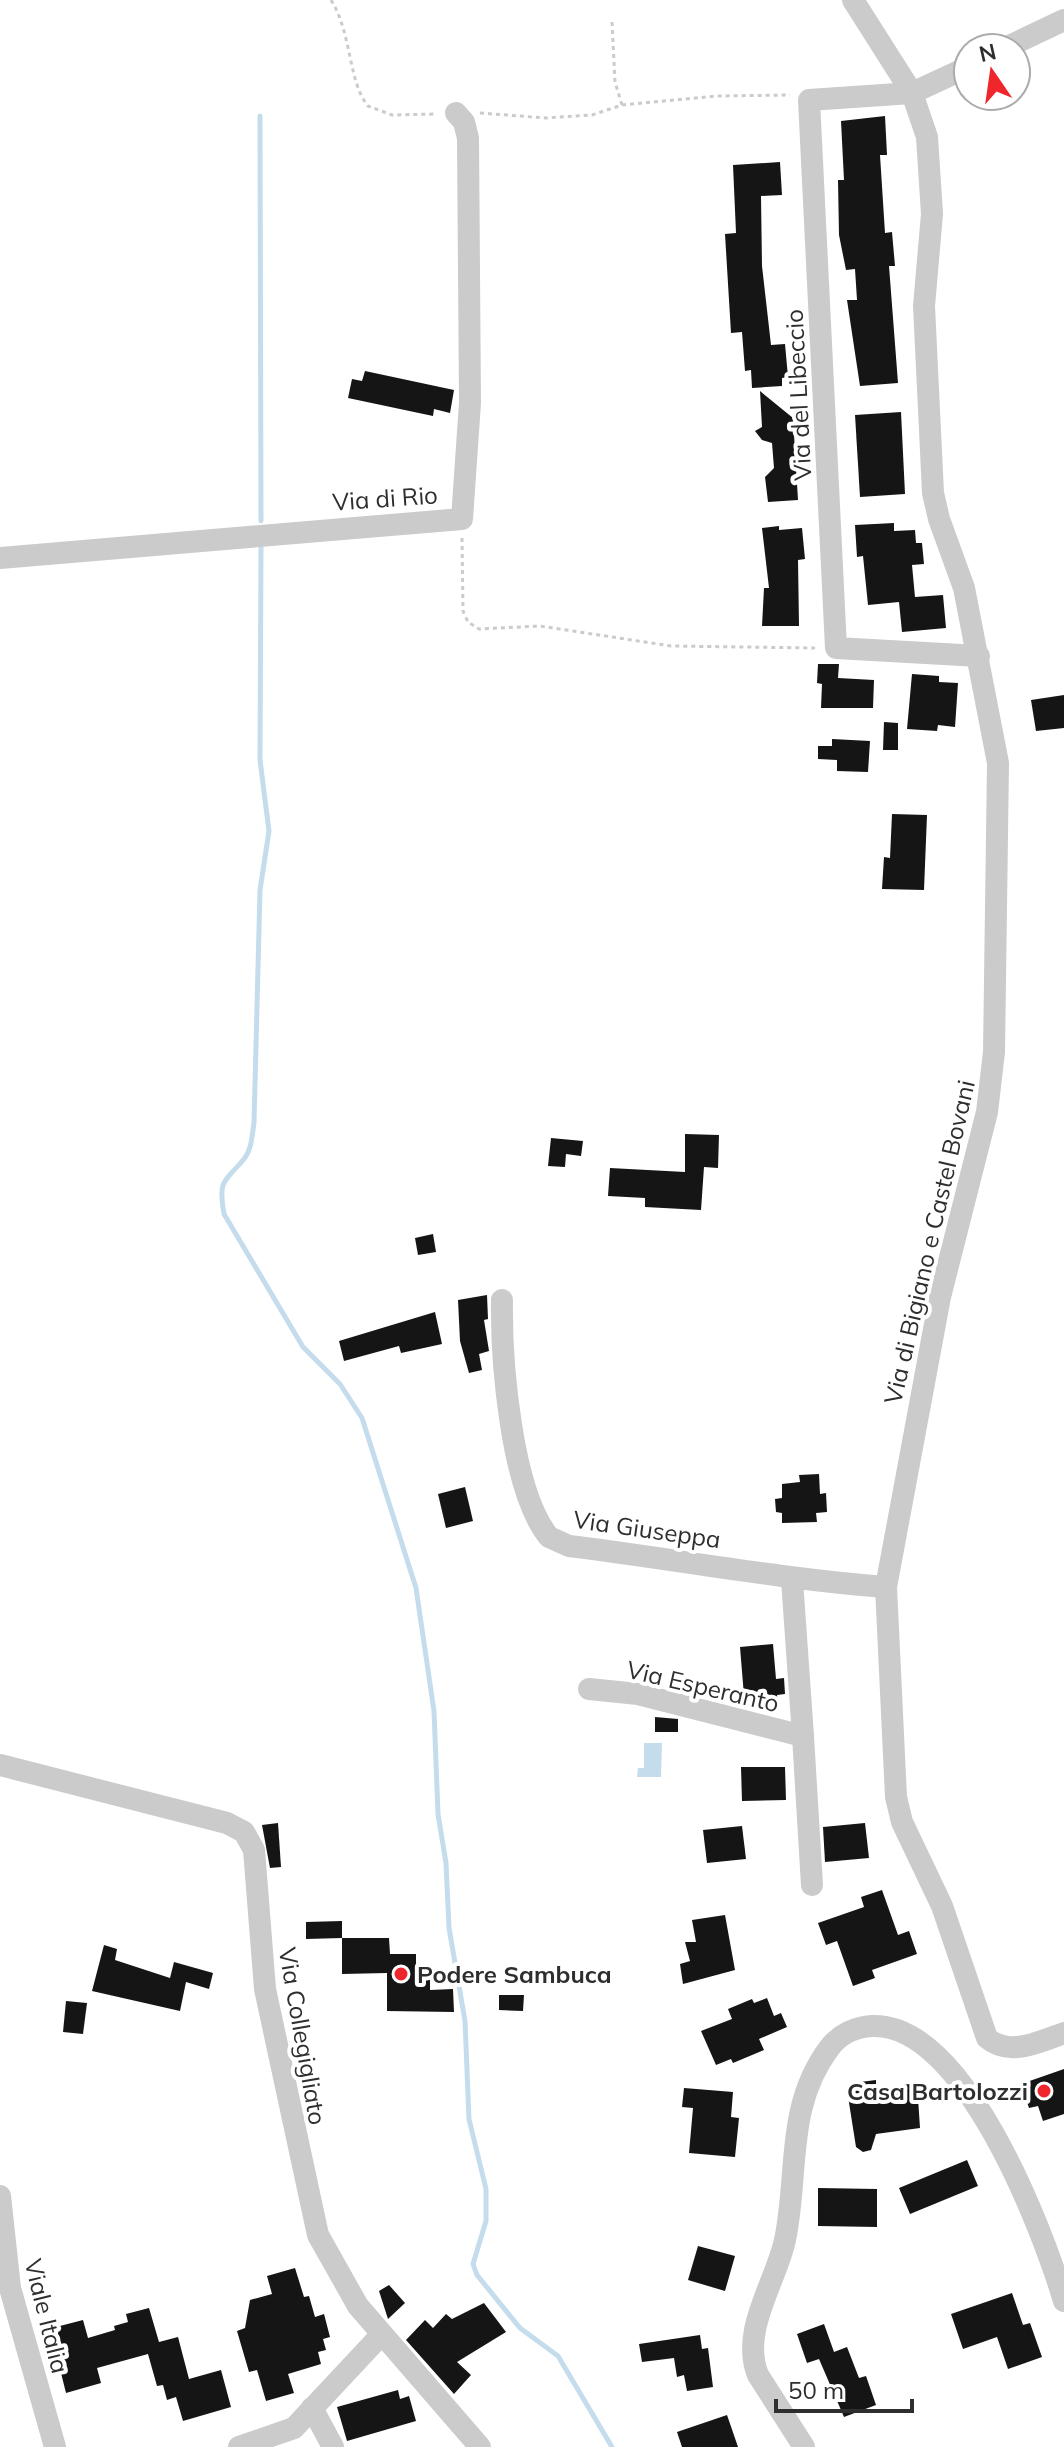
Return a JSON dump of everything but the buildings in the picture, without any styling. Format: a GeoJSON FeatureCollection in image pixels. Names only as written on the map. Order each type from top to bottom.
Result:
{"type":"FeatureCollection","features":[{"type":"Feature","properties":{"kind":"street","name":"Via di Bigiano e Castel Bovani"},"geometry":{"type":"LineString","coordinates":[[853,0],[912,93],[927,137],[932,192],[924,306],[933,493],[964,588],[979,656],[999,787],[991,1092],[940,1297],[886,1587],[898,1810],[942,1906],[987,2038],[1001,2048],[1026,2046],[1064,2033]]}},
{"type":"Feature","properties":{"kind":"street"},"geometry":{"type":"LineString","coordinates":[[1032,35],[1064,20]]}},
{"type":"Feature","properties":{"kind":"street"},"geometry":{"type":"LineString","coordinates":[[809,100],[912,93],[952,74]]}},
{"type":"Feature","properties":{"kind":"street","name":"Via del Libeccio"},"geometry":{"type":"LineString","coordinates":[[809,100],[836,648]]}},
{"type":"Feature","properties":{"kind":"street","name":"Via di Rio"},"geometry":{"type":"LineString","coordinates":[[0,558],[462,519],[470,403],[468,138],[464,122],[456,113]]}},
{"type":"Feature","properties":{"kind":"street"},"geometry":{"type":"LineString","coordinates":[[836,648],[979,656]]}},
{"type":"Feature","properties":{"kind":"street","name":"Via Giuseppa"},"geometry":{"type":"LineString","coordinates":[[502,1300],[503,1371],[512,1427],[530,1494],[549,1537],[569,1546],[704,1563],[792,1580],[886,1587]]}},
{"type":"Feature","properties":{"kind":"street","name":"Via Esperanto"},"geometry":{"type":"LineString","coordinates":[[792,1580],[812,1885]]}},
{"type":"Feature","properties":{"kind":"street","name":"Via Esperanto"},"geometry":{"type":"LineString","coordinates":[[589,1689],[638,1694],[803,1736]]}},
{"type":"Feature","properties":{"kind":"street","name":"Via Collegigliato"},"geometry":{"type":"LineString","coordinates":[[0,1765],[227,1823],[248,1837],[256,1859],[265,1989],[313,2218],[328,2257],[381,2335],[480,2447]]}},
{"type":"Feature","properties":{"kind":"street"},"geometry":{"type":"LineString","coordinates":[[804,2447],[758,2375],[754,2365],[756,2331],[786,2234],[798,2116],[821,2061],[846,2033],[866,2026],[892,2027],[915,2037],[936,2054],[968,2096],[1027,2197],[1064,2301]]}},
{"type":"Feature","properties":{"kind":"street","name":"Viale Italia"},"geometry":{"type":"LineString","coordinates":[[0,2196],[10,2288],[55,2447]]}},
{"type":"Feature","properties":{"kind":"street"},"geometry":{"type":"LineString","coordinates":[[239,2447],[285,2433],[381,2335]]}},
{"type":"Feature","properties":{"kind":"street"},"geometry":{"type":"LineString","coordinates":[[312,2408],[333,2447]]}},
{"type":"Feature","properties":{"kind":"path"},"geometry":{"type":"LineString","coordinates":[[331,0],[347,31],[358,86],[368,106],[392,115],[456,113],[546,118],[592,115],[622,105],[747,95],[790,95],[809,100]]}},
{"type":"Feature","properties":{"kind":"path"},"geometry":{"type":"LineString","coordinates":[[612,22],[615,82],[622,105]]}},
{"type":"Feature","properties":{"kind":"path"},"geometry":{"type":"LineString","coordinates":[[462,519],[463,611],[468,622],[479,629],[540,626],[695,648],[836,648]]}},
{"type":"Feature","properties":{"kind":"water"},"geometry":{"type":"Polygon","coordinates":[[[644,1743],[662,1743],[661,1777],[637,1777],[638,1768],[644,1768],[644,1743]]]}},
{"type":"Feature","properties":{"kind":"waterway"},"geometry":{"type":"LineString","coordinates":[[260,116],[261,521]]}},
{"type":"Feature","properties":{"kind":"waterway"},"geometry":{"type":"LineString","coordinates":[[261,547],[260,760],[269,831],[260,890],[254,1123],[247,1155],[222,1188],[224,1214],[303,1347],[340,1384],[362,1418],[416,1588],[434,1711],[438,1814],[446,1863],[449,1928],[465,2021],[469,2119],[486,2189],[486,2221],[473,2264],[477,2275],[520,2328],[558,2356],[612,2447]]}},
{"type":"Feature","properties":{"kind":"place","name":"Podere Sambuca"},"geometry":{"type":"Point","coordinates":[401,1974]}},
{"type":"Feature","properties":{"kind":"place","name":"Casa Bartolozzi"},"geometry":{"type":"Point","coordinates":[1044,2091]}}]}
